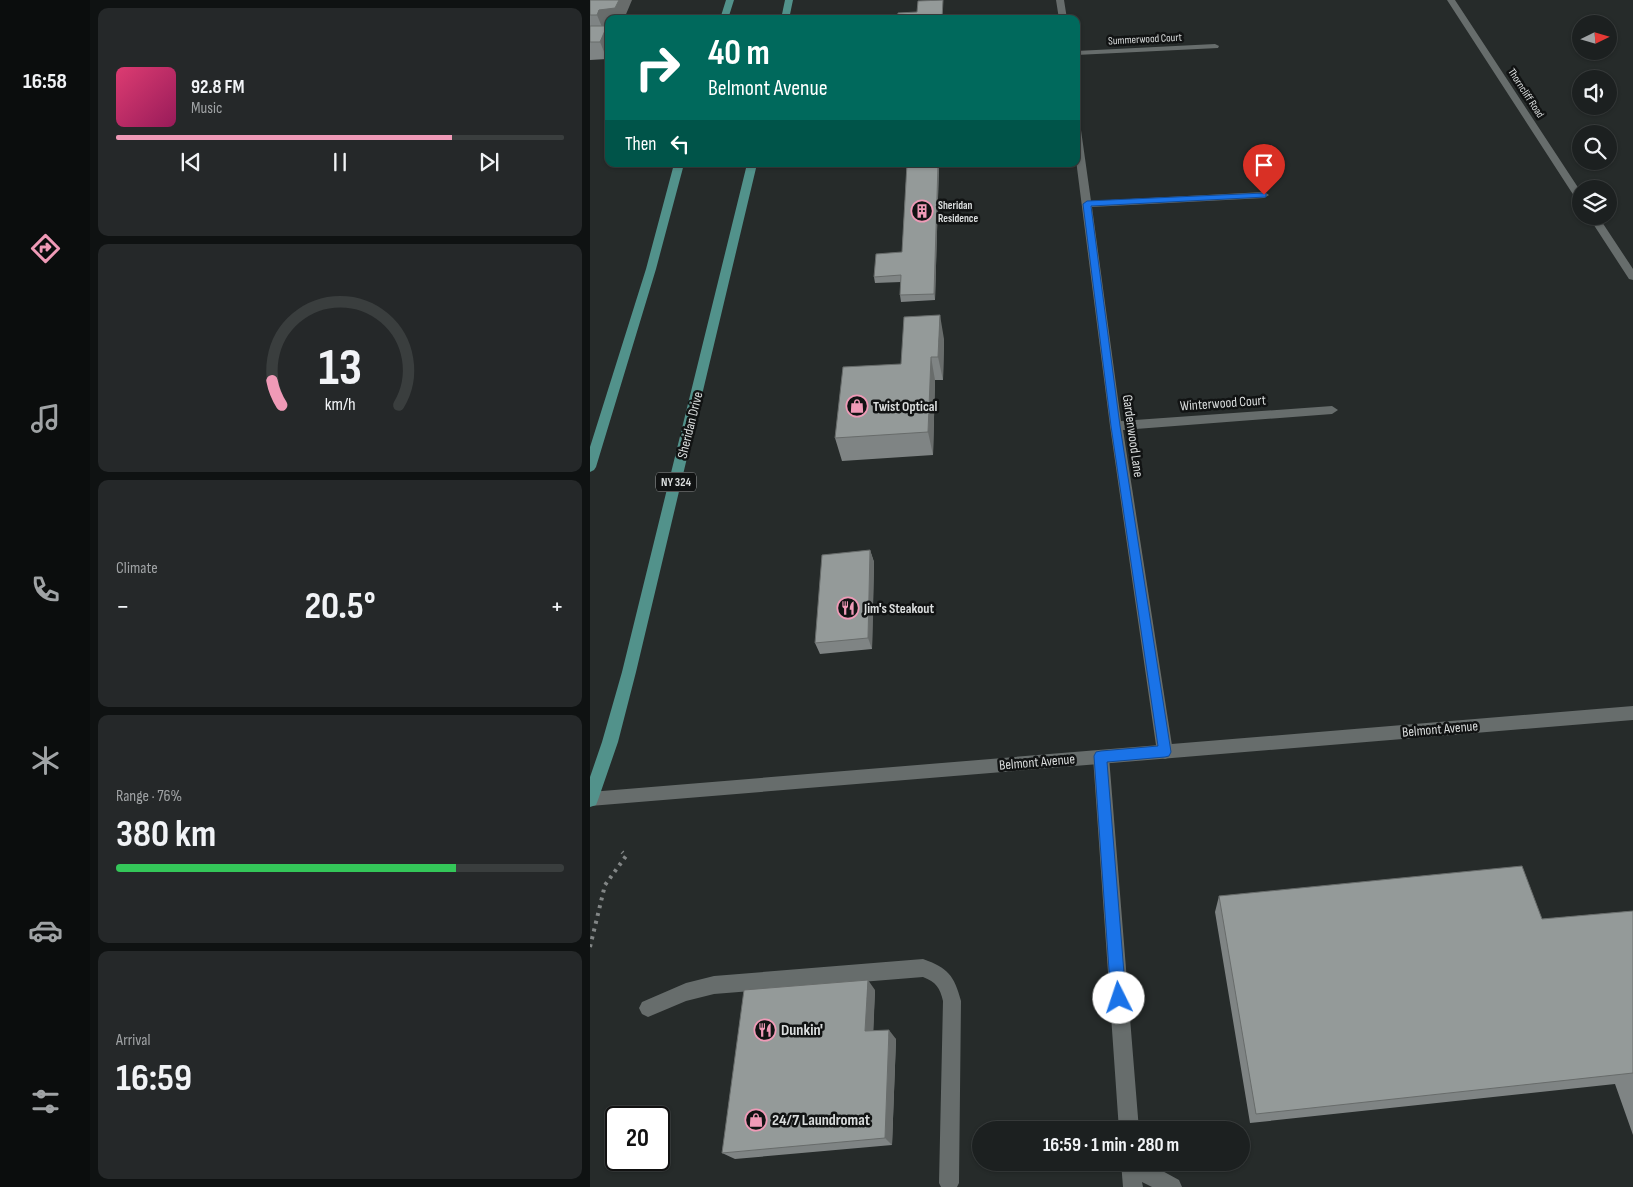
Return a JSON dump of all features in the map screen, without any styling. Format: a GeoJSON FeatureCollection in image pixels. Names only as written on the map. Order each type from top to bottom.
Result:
{"type":"FeatureCollection","features":[{"type":"Feature","properties":{"kind":"main road"},"geometry":{"type":"LineString","coordinates":[[725,15],[730,0]]}},
{"type":"Feature","properties":{"kind":"main road"},"geometry":{"type":"LineString","coordinates":[[786,15],[789,0]]}},
{"type":"Feature","properties":{"kind":"main road"},"geometry":{"type":"LineString","coordinates":[[590,467],[651,269],[678,167]]}},
{"type":"Feature","properties":{"kind":"main road","name":"Sheridan Drive"},"geometry":{"type":"LineString","coordinates":[[590,799],[610,742],[629,672],[751,167]]}},
{"type":"Feature","properties":{"kind":"street"},"geometry":{"type":"LineString","coordinates":[[1060,0],[1062,15]]}},
{"type":"Feature","properties":{"kind":"street","name":"Thorncliff Road"},"geometry":{"type":"LineString","coordinates":[[1450,0],[1572,185]]}},
{"type":"Feature","properties":{"kind":"street","name":"Summerwood Court"},"geometry":{"type":"LineString","coordinates":[[1080,53],[1216,46]]}},
{"type":"Feature","properties":{"kind":"street","name":"Gardenwood Lane"},"geometry":{"type":"LineString","coordinates":[[1080,152],[1116,426],[1165,752]]}},
{"type":"Feature","properties":{"kind":"street"},"geometry":{"type":"LineString","coordinates":[[1087,204],[1264,195]]}},
{"type":"Feature","properties":{"kind":"street"},"geometry":{"type":"LineString","coordinates":[[1599,225],[1633,277]]}},
{"type":"Feature","properties":{"kind":"street","name":"Winterwood Court"},"geometry":{"type":"LineString","coordinates":[[1116,426],[1332,410]]}},
{"type":"Feature","properties":{"kind":"street","name":"Belmont Avenue"},"geometry":{"type":"LineString","coordinates":[[590,799],[1633,713]]}},
{"type":"Feature","properties":{"kind":"street"},"geometry":{"type":"LineString","coordinates":[[1101,756],[1128,1121]]}},
{"type":"Feature","properties":{"kind":"street"},"geometry":{"type":"LineString","coordinates":[[648,1008],[686,992],[714,985],[922,968],[938,972],[948,984],[952,1001],[949,1183]]}},
{"type":"Feature","properties":{"kind":"street"},"geometry":{"type":"LineString","coordinates":[[1132,1171],[1133,1187]]}},
{"type":"Feature","properties":{"kind":"street"},"geometry":{"type":"LineString","coordinates":[[1143,1171],[1172,1187]]}},
{"type":"Feature","properties":{"kind":"path"},"geometry":{"type":"LineString","coordinates":[[590,947],[605,885],[626,856],[622,852]]}},
{"type":"Feature","properties":{"kind":"building"},"geometry":{"type":"Polygon","coordinates":[[[590,0],[619,0],[615,8],[599,10],[597,15],[590,15],[590,0]]]}},
{"type":"Feature","properties":{"kind":"building"},"geometry":{"type":"Polygon","coordinates":[[[943,0],[942,15],[898,15],[898,13],[917,12],[918,1],[943,0]]]}},
{"type":"Feature","properties":{"kind":"building"},"geometry":{"type":"Polygon","coordinates":[[[590,26],[605,26],[600,42],[590,42],[590,26]]]}},
{"type":"Feature","properties":{"kind":"building","name":"Sheridan Residence"},"geometry":{"type":"Polygon","coordinates":[[[907,167],[938,167],[934,294],[900,295],[901,275],[874,277],[876,254],[902,252],[907,167]]]}},
{"type":"Feature","properties":{"kind":"building"},"geometry":{"type":"Polygon","coordinates":[[[940,315],[938,357],[931,357],[928,432],[835,438],[843,367],[901,364],[904,317],[940,315]]]}},
{"type":"Feature","properties":{"kind":"building","name":"Jim's Steakout"},"geometry":{"type":"Polygon","coordinates":[[[870,550],[868,638],[815,643],[822,555],[870,550]]]}},
{"type":"Feature","properties":{"kind":"building"},"geometry":{"type":"Polygon","coordinates":[[[1522,866],[1542,919],[1633,911],[1633,1073],[1256,1114],[1219,896],[1522,866]]]}},
{"type":"Feature","properties":{"kind":"building"},"geometry":{"type":"Polygon","coordinates":[[[868,980],[865,1031],[889,1030],[885,1138],[722,1153],[744,990],[868,980]]]}},
{"type":"Feature","properties":{"kind":"place","name":"Sheridan Residence"},"geometry":{"type":"Point","coordinates":[922,211]}},
{"type":"Feature","properties":{"kind":"place","name":"Twist Optical"},"geometry":{"type":"Point","coordinates":[857,406]}},
{"type":"Feature","properties":{"kind":"place","name":"Jim's Steakout"},"geometry":{"type":"Point","coordinates":[848,608]}},
{"type":"Feature","properties":{"kind":"place","name":"Dunkin'"},"geometry":{"type":"Point","coordinates":[765,1030]}},
{"type":"Feature","properties":{"kind":"place","name":"24/7 Laundromat"},"geometry":{"type":"Point","coordinates":[756,1120]}},
{"type":"Feature","properties":{"kind":"route"},"geometry":{"type":"LineString","coordinates":[[1119,998],[1101,756],[1165,752],[1116,426],[1087,204],[1264,195]]}}]}
